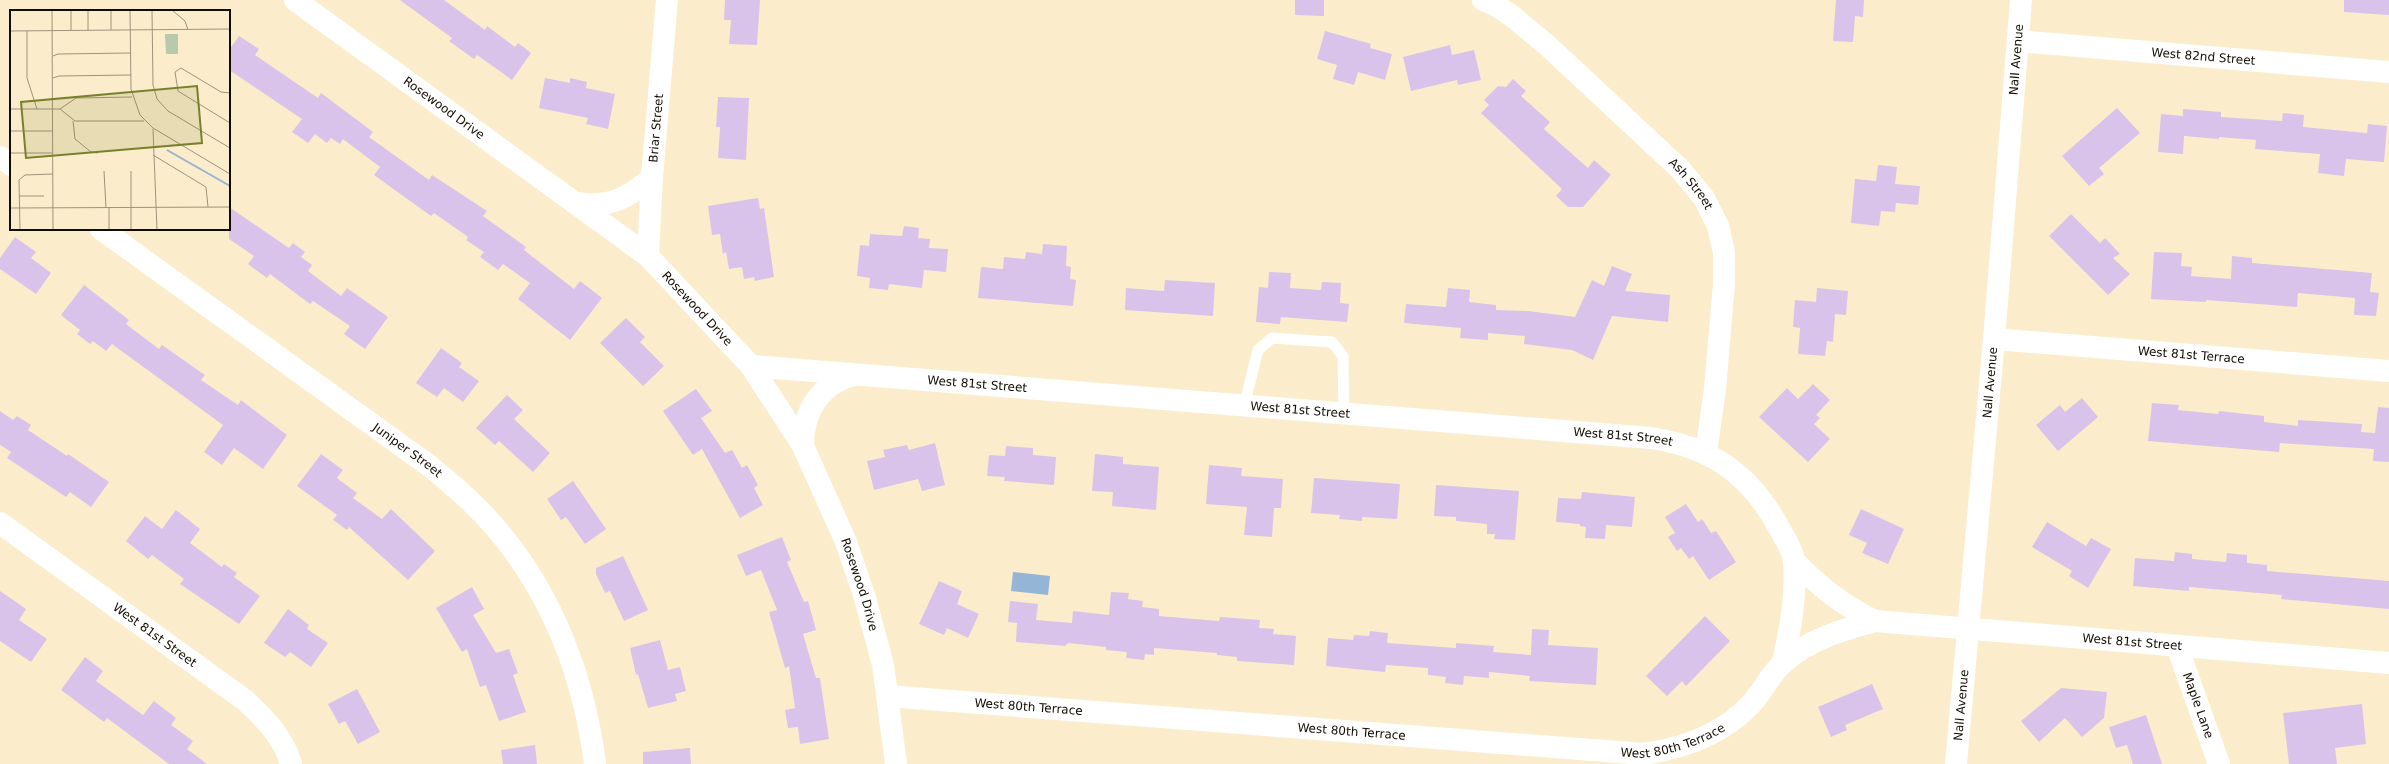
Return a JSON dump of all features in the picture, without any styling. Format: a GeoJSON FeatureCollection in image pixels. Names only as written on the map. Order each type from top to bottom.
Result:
{"type":"FeatureCollection","features":[{"type":"Feature","properties":{"kind":"street","name":"Rosewood Drive"},"geometry":{"type":"LineString","coordinates":[[295,0],[578,203],[648,256],[751,366],[803,446],[835,514],[865,598],[883,665],[896,764]]}},
{"type":"Feature","properties":{"kind":"street","name":"Briar Street"},"geometry":{"type":"LineString","coordinates":[[648,256],[652,176],[667,0]]}},
{"type":"Feature","properties":{"kind":"street","name":"Ash Street"},"geometry":{"type":"LineString","coordinates":[[1483,0],[1493,4],[1512,16],[1548,46],[1680,169],[1704,198],[1718,226],[1724,252],[1724,284],[1715,390],[1706,453]]}},
{"type":"Feature","properties":{"kind":"street","name":"Nall Avenue"},"geometry":{"type":"LineString","coordinates":[[1956,764],[1994,339],[2021,0]]}},
{"type":"Feature","properties":{"kind":"street","name":"West 82nd Street"},"geometry":{"type":"LineString","coordinates":[[2018,41],[2389,72]]}},
{"type":"Feature","properties":{"kind":"street"},"geometry":{"type":"LineString","coordinates":[[0,157],[10,164]]}},
{"type":"Feature","properties":{"kind":"street"},"geometry":{"type":"LineString","coordinates":[[578,203],[595,206],[616,200],[638,190],[652,176]]}},
{"type":"Feature","properties":{"kind":"street","name":"Juniper Street"},"geometry":{"type":"LineString","coordinates":[[101,230],[431,467],[473,504],[515,554],[542,595],[564,639],[578,678],[590,725],[595,764]]}},
{"type":"Feature","properties":{"kind":"street","name":"West 81st Terrace"},"geometry":{"type":"LineString","coordinates":[[1994,339],[2389,371]]}},
{"type":"Feature","properties":{"kind":"street","name":"West 81st Street"},"geometry":{"type":"LineString","coordinates":[[751,366],[1650,438],[1678,442],[1706,453],[1737,473],[1755,492],[1776,522],[1794,560],[1833,597],[1852,611],[1875,621],[2389,663]]}},
{"type":"Feature","properties":{"kind":"street"},"geometry":{"type":"LineString","coordinates":[[803,446],[805,420],[819,395],[828,386],[839,379],[856,374]]}},
{"type":"Feature","properties":{"kind":"street","name":"West 81st Street"},"geometry":{"type":"LineString","coordinates":[[0,523],[246,701],[268,722],[283,744],[291,764]]}},
{"type":"Feature","properties":{"kind":"street","name":"West 81st Street"},"geometry":{"type":"LineString","coordinates":[[1783,662],[1793,607],[1794,560]]}},
{"type":"Feature","properties":{"kind":"street","name":"West 81st Street"},"geometry":{"type":"LineString","coordinates":[[1783,662],[1834,634],[1875,621]]}},
{"type":"Feature","properties":{"kind":"street","name":"Maple Lane"},"geometry":{"type":"LineString","coordinates":[[2177,646],[2219,764]]}},
{"type":"Feature","properties":{"kind":"street","name":"West 80th Terrace"},"geometry":{"type":"LineString","coordinates":[[887,696],[1644,754],[1672,750],[1708,737],[1737,717],[1752,703],[1783,662]]}},
{"type":"Feature","properties":{"kind":"lane"},"geometry":{"type":"LineString","coordinates":[[1244,406],[1258,350],[1272,338],[1332,342],[1343,356],[1344,414]]}},
{"type":"Feature","properties":{"kind":"water"},"geometry":{"type":"Polygon","coordinates":[[[1013,572],[1050,576],[1048,595],[1011,591],[1013,572]]]}},
{"type":"Feature","properties":{"kind":"building"},"geometry":{"type":"Polygon","coordinates":[[[400,0],[444,0],[485,30],[487,26],[515,47],[518,43],[531,53],[512,80],[477,55],[474,59],[449,41],[452,38],[400,0]]]}},
{"type":"Feature","properties":{"kind":"building"},"geometry":{"type":"Polygon","coordinates":[[[725,0],[760,0],[757,45],[729,44],[731,20],[724,20],[725,0]]]}},
{"type":"Feature","properties":{"kind":"building"},"geometry":{"type":"Polygon","coordinates":[[[1295,0],[1324,0],[1324,16],[1295,15],[1295,0]]]}},
{"type":"Feature","properties":{"kind":"building"},"geometry":{"type":"Polygon","coordinates":[[[1836,0],[1864,0],[1863,17],[1855,16],[1853,42],[1833,41],[1836,0]]]}},
{"type":"Feature","properties":{"kind":"building"},"geometry":{"type":"Polygon","coordinates":[[[2344,0],[2389,0],[2389,15],[2344,12],[2344,0]]]}},
{"type":"Feature","properties":{"kind":"building"},"geometry":{"type":"Polygon","coordinates":[[[1325,31],[1371,44],[1370,48],[1392,54],[1385,80],[1358,72],[1354,85],[1333,79],[1337,65],[1317,59],[1325,31]]]}},
{"type":"Feature","properties":{"kind":"building"},"geometry":{"type":"Polygon","coordinates":[[[239,36],[259,49],[255,55],[318,98],[321,93],[373,132],[369,137],[429,180],[432,175],[487,211],[483,216],[526,247],[524,250],[574,289],[580,281],[602,298],[570,340],[518,299],[530,283],[503,264],[498,270],[480,257],[484,252],[466,240],[468,237],[434,213],[431,216],[374,175],[380,167],[343,139],[340,144],[331,138],[327,143],[315,134],[308,143],[292,132],[302,119],[230,71],[230,49],[239,36]]]}},
{"type":"Feature","properties":{"kind":"building"},"geometry":{"type":"Polygon","coordinates":[[[1450,45],[1452,55],[1474,50],[1481,80],[1458,85],[1457,80],[1411,91],[1403,57],[1450,45]]]}},
{"type":"Feature","properties":{"kind":"building"},"geometry":{"type":"Polygon","coordinates":[[[545,78],[570,83],[570,78],[587,82],[586,88],[615,94],[608,129],[586,124],[588,118],[539,108],[545,78]]]}},
{"type":"Feature","properties":{"kind":"building"},"geometry":{"type":"Polygon","coordinates":[[[1513,79],[1526,91],[1521,96],[1550,122],[1544,129],[1588,168],[1594,160],[1611,175],[1583,207],[1568,207],[1556,196],[1562,189],[1481,113],[1489,105],[1484,100],[1498,86],[1506,87],[1513,79]]]}},
{"type":"Feature","properties":{"kind":"building"},"geometry":{"type":"Polygon","coordinates":[[[718,97],[749,98],[746,160],[718,158],[720,127],[716,127],[718,97]]]}},
{"type":"Feature","properties":{"kind":"building"},"geometry":{"type":"Polygon","coordinates":[[[2117,108],[2140,133],[2099,168],[2104,174],[2089,186],[2062,156],[2117,108]]]}},
{"type":"Feature","properties":{"kind":"building"},"geometry":{"type":"Polygon","coordinates":[[[2183,109],[2221,112],[2221,117],[2282,121],[2283,113],[2304,115],[2303,127],[2367,133],[2368,124],[2387,126],[2384,162],[2346,159],[2344,176],[2318,173],[2320,154],[2255,149],[2256,140],[2219,137],[2219,139],[2184,136],[2183,154],[2158,152],[2161,114],[2183,116],[2183,109]]]}},
{"type":"Feature","properties":{"kind":"building"},"geometry":{"type":"Polygon","coordinates":[[[1878,165],[1897,167],[1895,184],[1920,186],[1918,205],[1896,203],[1895,212],[1881,211],[1879,226],[1851,223],[1855,179],[1876,181],[1878,165]]]}},
{"type":"Feature","properties":{"kind":"building"},"geometry":{"type":"Polygon","coordinates":[[[758,198],[760,209],[764,208],[774,277],[755,281],[754,277],[744,279],[742,267],[729,269],[726,252],[723,254],[720,234],[712,235],[708,206],[758,198]]]}},
{"type":"Feature","properties":{"kind":"building"},"geometry":{"type":"Polygon","coordinates":[[[230,208],[289,248],[293,243],[305,252],[301,257],[312,265],[308,271],[341,296],[347,288],[388,317],[365,349],[344,334],[350,326],[313,301],[310,304],[270,274],[267,278],[248,264],[254,256],[229,239],[230,208]]]}},
{"type":"Feature","properties":{"kind":"building"},"geometry":{"type":"Polygon","coordinates":[[[2071,214],[2100,243],[2105,238],[2120,254],[2113,258],[2130,274],[2108,295],[2049,236],[2071,214]]]}},
{"type":"Feature","properties":{"kind":"building"},"geometry":{"type":"Polygon","coordinates":[[[904,226],[919,228],[918,238],[930,239],[929,248],[948,249],[946,272],[924,270],[922,288],[889,284],[888,290],[869,288],[870,278],[857,276],[860,245],[869,246],[870,234],[902,236],[904,226]]]}},
{"type":"Feature","properties":{"kind":"building"},"geometry":{"type":"Polygon","coordinates":[[[15,237],[36,252],[31,258],[51,273],[36,294],[0,269],[0,258],[15,237]]]}},
{"type":"Feature","properties":{"kind":"building"},"geometry":{"type":"Polygon","coordinates":[[[1043,244],[1067,246],[1066,266],[1071,267],[1070,279],[1076,280],[1073,306],[978,298],[981,267],[1003,269],[1004,257],[1025,259],[1026,252],[1042,254],[1043,244]]]}},
{"type":"Feature","properties":{"kind":"building"},"geometry":{"type":"Polygon","coordinates":[[[2154,252],[2182,253],[2181,266],[2192,267],[2191,276],[2231,279],[2232,256],[2252,258],[2252,263],[2372,273],[2370,292],[2379,293],[2376,316],[2354,315],[2355,298],[2298,293],[2297,307],[2206,300],[2206,302],[2151,299],[2154,252]]]}},
{"type":"Feature","properties":{"kind":"building"},"geometry":{"type":"Polygon","coordinates":[[[1612,266],[1632,274],[1625,291],[1670,295],[1668,322],[1612,316],[1593,360],[1572,350],[1524,344],[1525,336],[1488,333],[1488,340],[1460,338],[1461,328],[1404,323],[1406,304],[1446,307],[1448,288],[1470,290],[1469,302],[1496,305],[1496,310],[1528,311],[1575,317],[1592,280],[1604,286],[1612,266]]]}},
{"type":"Feature","properties":{"kind":"building"},"geometry":{"type":"Polygon","coordinates":[[[1269,272],[1291,273],[1290,288],[1321,290],[1322,282],[1341,283],[1340,303],[1349,304],[1347,322],[1281,317],[1280,324],[1256,322],[1259,287],[1268,288],[1269,272]]]}},
{"type":"Feature","properties":{"kind":"building"},"geometry":{"type":"Polygon","coordinates":[[[1165,280],[1215,283],[1213,316],[1125,310],[1126,288],[1164,291],[1165,280]]]}},
{"type":"Feature","properties":{"kind":"building"},"geometry":{"type":"Polygon","coordinates":[[[84,285],[129,320],[126,324],[159,349],[162,345],[205,375],[201,380],[238,405],[241,400],[287,435],[263,469],[234,448],[222,465],[204,452],[223,425],[112,344],[106,351],[93,341],[90,344],[77,334],[80,330],[61,315],[84,285]]]}},
{"type":"Feature","properties":{"kind":"building"},"geometry":{"type":"Polygon","coordinates":[[[1817,288],[1848,291],[1846,315],[1835,314],[1833,342],[1827,341],[1825,356],[1798,354],[1800,328],[1793,327],[1795,300],[1816,302],[1817,288]]]}},
{"type":"Feature","properties":{"kind":"building"},"geometry":{"type":"Polygon","coordinates":[[[626,318],[645,337],[640,342],[664,366],[643,386],[600,343],[626,318]]]}},
{"type":"Feature","properties":{"kind":"building"},"geometry":{"type":"Polygon","coordinates":[[[441,348],[462,363],[459,367],[479,381],[463,402],[444,388],[437,397],[416,383],[441,348]]]}},
{"type":"Feature","properties":{"kind":"building"},"geometry":{"type":"Polygon","coordinates":[[[1813,384],[1830,400],[1816,415],[1820,418],[1814,424],[1830,439],[1808,462],[1759,417],[1787,388],[1798,399],[1813,384]]]}},
{"type":"Feature","properties":{"kind":"building"},"geometry":{"type":"Polygon","coordinates":[[[696,389],[712,411],[701,418],[725,453],[732,450],[742,468],[747,465],[758,485],[754,488],[763,505],[740,518],[702,449],[693,455],[663,411],[696,389]]]}},
{"type":"Feature","properties":{"kind":"building"},"geometry":{"type":"Polygon","coordinates":[[[507,395],[523,410],[514,419],[550,453],[533,472],[499,441],[495,445],[476,428],[507,395]]]}},
{"type":"Feature","properties":{"kind":"building"},"geometry":{"type":"Polygon","coordinates":[[[2082,398],[2098,417],[2058,451],[2036,425],[2060,405],[2065,412],[2082,398]]]}},
{"type":"Feature","properties":{"kind":"building"},"geometry":{"type":"Polygon","coordinates":[[[2152,403],[2179,405],[2178,410],[2218,414],[2219,411],[2264,416],[2264,422],[2298,426],[2298,420],[2362,424],[2361,432],[2375,433],[2378,407],[2389,408],[2389,462],[2373,461],[2374,449],[2280,443],[2279,452],[2148,441],[2152,403]]]}},
{"type":"Feature","properties":{"kind":"building"},"geometry":{"type":"Polygon","coordinates":[[[0,411],[13,420],[17,416],[31,425],[28,430],[67,456],[68,454],[109,482],[91,507],[70,492],[66,497],[7,458],[11,452],[0,445],[0,411]]]}},
{"type":"Feature","properties":{"kind":"building"},"geometry":{"type":"Polygon","coordinates":[[[935,443],[945,485],[922,491],[918,479],[874,490],[867,461],[885,457],[883,450],[907,445],[909,450],[935,443]]]}},
{"type":"Feature","properties":{"kind":"building"},"geometry":{"type":"Polygon","coordinates":[[[1006,446],[1033,448],[1033,455],[1056,457],[1054,485],[1004,481],[1005,477],[987,476],[989,455],[1005,456],[1006,446]]]}},
{"type":"Feature","properties":{"kind":"building"},"geometry":{"type":"Polygon","coordinates":[[[321,454],[343,470],[337,478],[357,493],[353,498],[382,519],[391,509],[435,551],[408,580],[349,527],[347,530],[333,520],[337,515],[297,486],[321,454]]]}},
{"type":"Feature","properties":{"kind":"building"},"geometry":{"type":"Polygon","coordinates":[[[1095,454],[1123,457],[1123,464],[1159,467],[1156,510],[1112,506],[1113,492],[1092,491],[1095,454]]]}},
{"type":"Feature","properties":{"kind":"building"},"geometry":{"type":"Polygon","coordinates":[[[1209,465],[1242,468],[1241,476],[1283,479],[1281,508],[1274,508],[1272,537],[1244,535],[1247,507],[1206,504],[1209,465]]]}},
{"type":"Feature","properties":{"kind":"building"},"geometry":{"type":"Polygon","coordinates":[[[1314,478],[1400,484],[1397,519],[1362,517],[1362,521],[1339,519],[1340,515],[1311,513],[1314,478]]]}},
{"type":"Feature","properties":{"kind":"building"},"geometry":{"type":"Polygon","coordinates":[[[573,481],[606,529],[585,544],[566,517],[561,520],[547,499],[573,481]]]}},
{"type":"Feature","properties":{"kind":"building"},"geometry":{"type":"Polygon","coordinates":[[[1436,485],[1519,491],[1515,540],[1494,539],[1495,534],[1487,534],[1487,524],[1456,521],[1456,517],[1434,516],[1436,485]]]}},
{"type":"Feature","properties":{"kind":"building"},"geometry":{"type":"Polygon","coordinates":[[[1582,492],[1635,497],[1632,527],[1606,525],[1605,539],[1585,538],[1586,527],[1580,526],[1580,524],[1556,522],[1558,498],[1581,499],[1582,492]]]}},
{"type":"Feature","properties":{"kind":"building"},"geometry":{"type":"Polygon","coordinates":[[[1686,504],[1698,522],[1702,519],[1711,533],[1716,531],[1736,562],[1709,580],[1693,556],[1689,559],[1681,548],[1677,551],[1668,537],[1675,533],[1665,517],[1686,504]]]}},
{"type":"Feature","properties":{"kind":"building"},"geometry":{"type":"Polygon","coordinates":[[[1861,509],[1904,529],[1888,564],[1862,553],[1867,543],[1849,535],[1861,509]]]}},
{"type":"Feature","properties":{"kind":"building"},"geometry":{"type":"Polygon","coordinates":[[[176,510],[200,529],[190,543],[222,567],[224,564],[237,573],[234,577],[260,596],[239,624],[180,584],[184,579],[152,555],[148,559],[126,541],[145,516],[162,529],[176,510]]]}},
{"type":"Feature","properties":{"kind":"building"},"geometry":{"type":"Polygon","coordinates":[[[2047,522],[2086,546],[2091,538],[2111,549],[2088,588],[2069,576],[2072,571],[2032,547],[2047,522]]]}},
{"type":"Feature","properties":{"kind":"building"},"geometry":{"type":"Polygon","coordinates":[[[782,537],[791,560],[787,562],[804,602],[808,601],[816,630],[803,634],[816,678],[820,678],[829,739],[800,744],[798,727],[788,728],[785,710],[795,708],[789,666],[785,668],[769,612],[777,610],[761,570],[746,576],[737,555],[782,537]]]}},
{"type":"Feature","properties":{"kind":"building"},"geometry":{"type":"Polygon","coordinates":[[[2175,552],[2192,554],[2192,559],[2226,562],[2227,553],[2247,555],[2247,563],[2267,565],[2267,571],[2389,581],[2389,609],[2281,599],[2282,595],[2189,587],[2189,591],[2133,586],[2135,558],[2174,561],[2175,552]]]}},
{"type":"Feature","properties":{"kind":"building"},"geometry":{"type":"Polygon","coordinates":[[[623,556],[648,610],[624,621],[610,591],[605,593],[596,574],[596,568],[623,556]]]}},
{"type":"Feature","properties":{"kind":"building"},"geometry":{"type":"Polygon","coordinates":[[[939,581],[962,591],[957,604],[979,614],[968,638],[947,628],[944,635],[919,624],[939,581]]]}},
{"type":"Feature","properties":{"kind":"building"},"geometry":{"type":"Polygon","coordinates":[[[472,587],[484,609],[473,615],[496,653],[509,649],[518,673],[513,675],[526,712],[499,721],[486,685],[480,687],[467,649],[462,652],[436,608],[472,587]]]}},
{"type":"Feature","properties":{"kind":"building"},"geometry":{"type":"Polygon","coordinates":[[[0,591],[26,609],[19,620],[47,639],[31,662],[0,641],[0,591]]]}},
{"type":"Feature","properties":{"kind":"building"},"geometry":{"type":"Polygon","coordinates":[[[1111,592],[1129,593],[1128,599],[1143,601],[1142,607],[1159,609],[1159,616],[1219,621],[1220,617],[1260,620],[1259,628],[1274,629],[1273,634],[1296,636],[1294,665],[1237,661],[1237,657],[1217,655],[1217,653],[1154,648],[1154,655],[1145,654],[1144,660],[1126,658],[1127,652],[1106,650],[1106,647],[1068,643],[1065,646],[1016,642],[1017,623],[1008,622],[1010,601],[1038,604],[1036,620],[1072,623],[1073,611],[1109,615],[1111,592]]]}},
{"type":"Feature","properties":{"kind":"building"},"geometry":{"type":"Polygon","coordinates":[[[288,609],[309,625],[307,629],[328,643],[311,667],[290,652],[285,657],[264,643],[288,609]]]}},
{"type":"Feature","properties":{"kind":"building"},"geometry":{"type":"Polygon","coordinates":[[[1705,616],[1730,641],[1686,686],[1682,681],[1667,696],[1646,676],[1705,616]]]}},
{"type":"Feature","properties":{"kind":"building"},"geometry":{"type":"Polygon","coordinates":[[[1532,629],[1549,630],[1548,645],[1598,648],[1596,685],[1529,681],[1530,676],[1489,672],[1489,678],[1464,676],[1463,685],[1445,683],[1446,677],[1428,675],[1428,668],[1386,665],[1385,672],[1326,666],[1328,638],[1353,640],[1354,635],[1369,636],[1370,631],[1388,633],[1387,643],[1456,648],[1456,643],[1494,646],[1493,652],[1531,655],[1532,629]]]}},
{"type":"Feature","properties":{"kind":"building"},"geometry":{"type":"Polygon","coordinates":[[[660,640],[668,670],[680,667],[686,691],[675,694],[677,701],[648,708],[638,674],[636,675],[630,648],[660,640]]]}},
{"type":"Feature","properties":{"kind":"building"},"geometry":{"type":"Polygon","coordinates":[[[85,657],[103,671],[96,681],[143,715],[154,701],[176,718],[171,725],[193,741],[187,749],[207,764],[169,764],[107,718],[104,722],[61,690],[85,657]]]}},
{"type":"Feature","properties":{"kind":"building"},"geometry":{"type":"Polygon","coordinates":[[[1872,684],[1883,709],[1845,725],[1847,730],[1831,737],[1818,707],[1872,684]]]}},
{"type":"Feature","properties":{"kind":"building"},"geometry":{"type":"Polygon","coordinates":[[[2061,688],[2107,692],[2104,718],[2082,737],[2065,718],[2039,742],[2021,721],[2061,688]]]}},
{"type":"Feature","properties":{"kind":"building"},"geometry":{"type":"Polygon","coordinates":[[[357,689],[380,732],[358,744],[345,721],[339,724],[328,704],[357,689]]]}},
{"type":"Feature","properties":{"kind":"building"},"geometry":{"type":"Polygon","coordinates":[[[2362,704],[2366,744],[2335,748],[2337,764],[2289,764],[2283,713],[2362,704]]]}},
{"type":"Feature","properties":{"kind":"building"},"geometry":{"type":"Polygon","coordinates":[[[2146,715],[2162,764],[2133,764],[2127,745],[2116,748],[2109,727],[2146,715]]]}},
{"type":"Feature","properties":{"kind":"building"},"geometry":{"type":"Polygon","coordinates":[[[535,745],[537,764],[503,764],[501,750],[535,745]]]}},
{"type":"Feature","properties":{"kind":"building"},"geometry":{"type":"Polygon","coordinates":[[[690,748],[691,764],[643,764],[643,752],[690,748]]]}}]}
